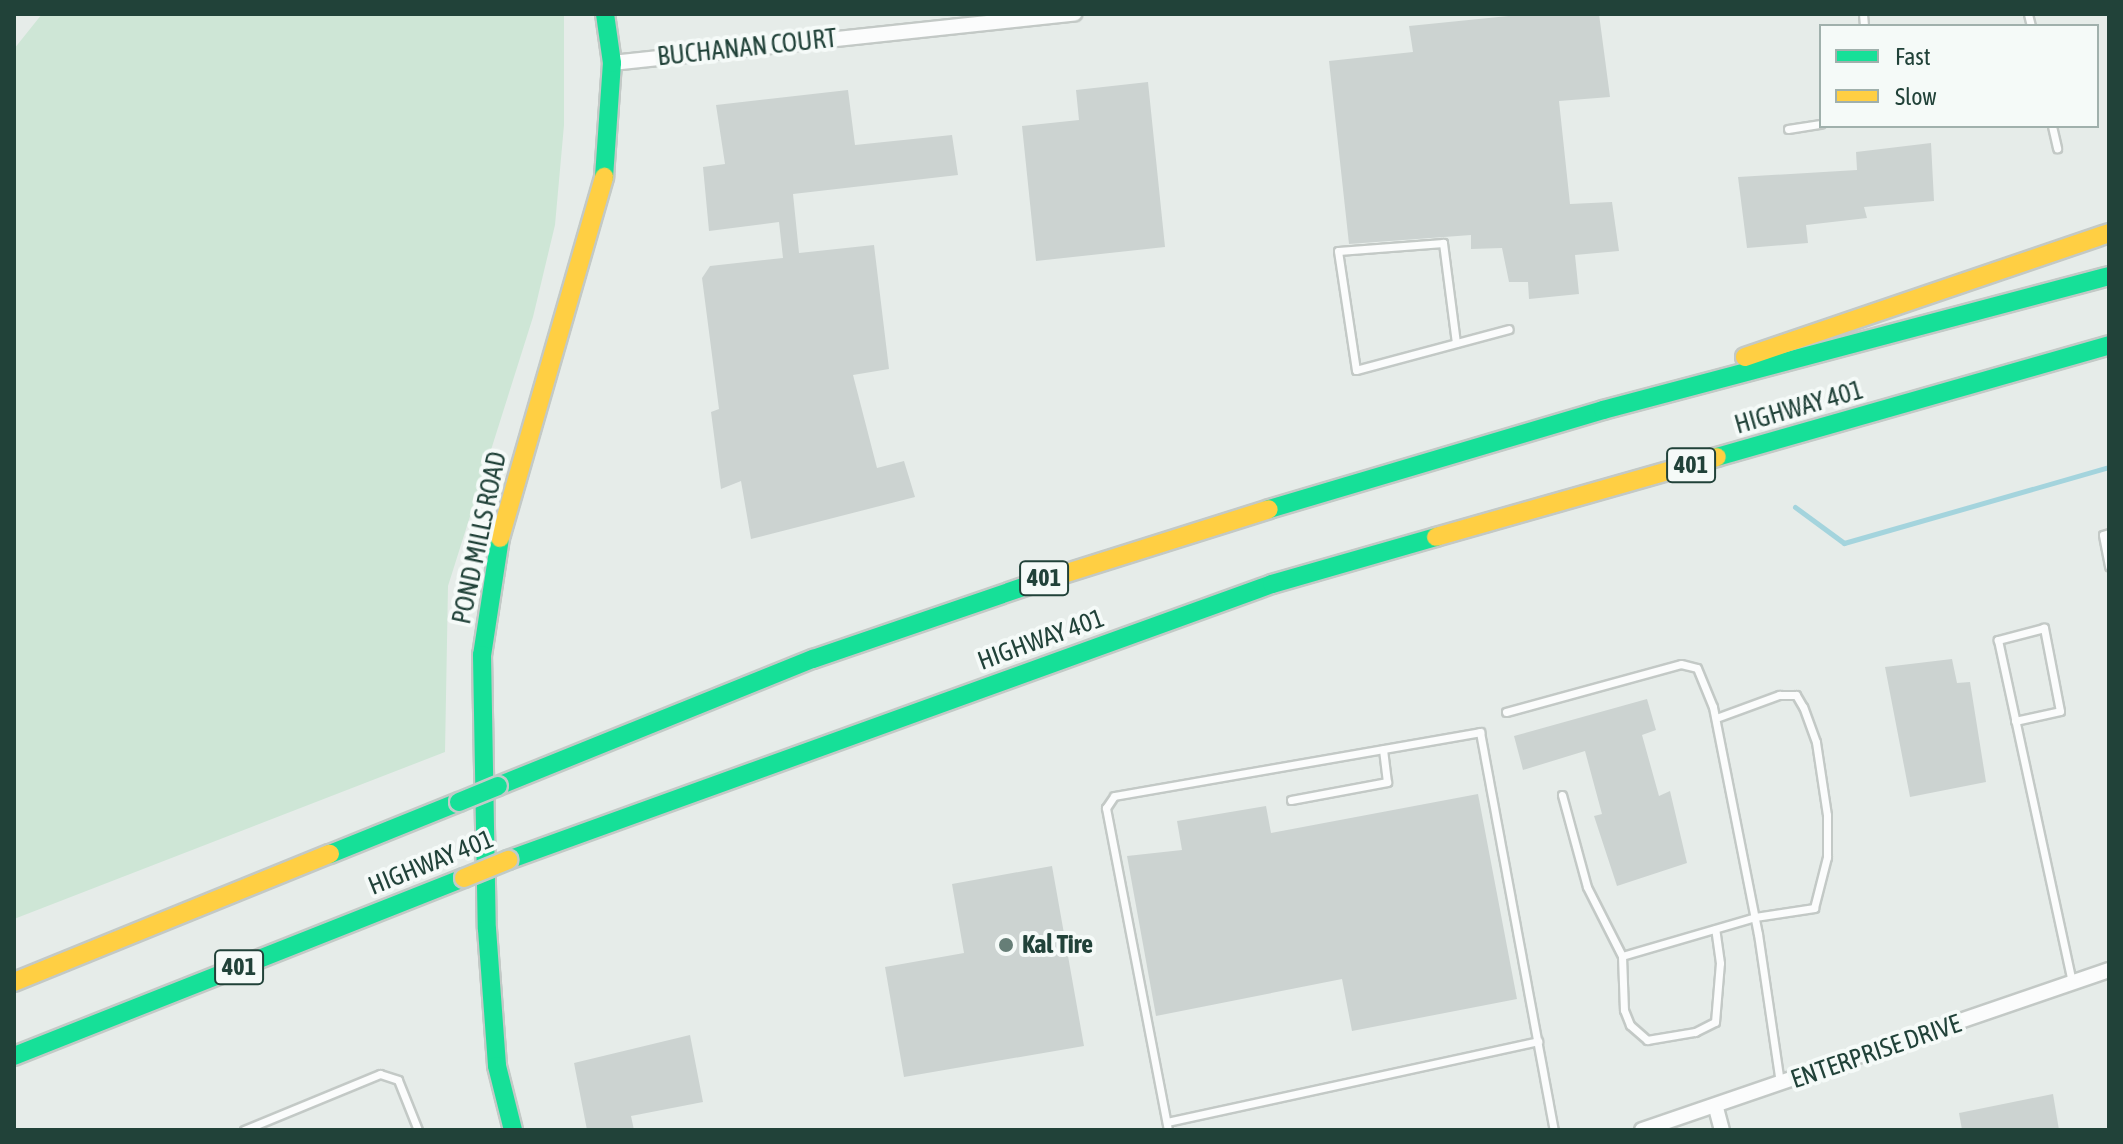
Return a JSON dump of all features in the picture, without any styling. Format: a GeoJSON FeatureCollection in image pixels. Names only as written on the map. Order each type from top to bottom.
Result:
{"type":"FeatureCollection","features":[{"type":"Feature","properties":{"kind":"main road","name":"POND MILLS ROAD"},"geometry":{"type":"LineString","coordinates":[[513,1130],[497,1066],[487,929],[482,655],[500,539],[606,171],[612,63],[605,14]]}},
{"type":"Feature","properties":{"kind":"main road"},"geometry":{"type":"LineString","coordinates":[[1603,410],[2109,233]]}},
{"type":"Feature","properties":{"kind":"main road","name":"HIGHWAY 401"},"geometry":{"type":"LineString","coordinates":[[14,982],[498,786],[972,601],[1603,410],[2109,276]]}},
{"type":"Feature","properties":{"kind":"main road","name":"HIGHWAY 401"},"geometry":{"type":"LineString","coordinates":[[14,1056],[508,860],[1272,584],[2109,345]]}},
{"type":"Feature","properties":{"kind":"main road"},"geometry":{"type":"LineString","coordinates":[[1959,390],[2109,361]]}},
{"type":"Feature","properties":{"kind":"street","name":"BUCHANAN COURT"},"geometry":{"type":"LineString","coordinates":[[612,63],[1074,14]]}},
{"type":"Feature","properties":{"kind":"street","name":"ENTERPRISE DRIVE"},"geometry":{"type":"LineString","coordinates":[[1642,1130],[1716,1108],[2109,970]]}},
{"type":"Feature","properties":{"kind":"street"},"geometry":{"type":"LineString","coordinates":[[1716,1108],[1722,1130]]}},
{"type":"Feature","properties":{"kind":"lane"},"geometry":{"type":"LineString","coordinates":[[1788,129],[1819,124]]}},
{"type":"Feature","properties":{"kind":"lane"},"geometry":{"type":"LineString","coordinates":[[2052,128],[2057,148]]}},
{"type":"Feature","properties":{"kind":"lane"},"geometry":{"type":"LineString","coordinates":[[1456,343],[1443,243],[1338,251],[1356,370],[1509,329]]}},
{"type":"Feature","properties":{"kind":"lane"},"geometry":{"type":"LineString","coordinates":[[2109,533],[2103,535],[2109,566]]}},
{"type":"Feature","properties":{"kind":"lane"},"geometry":{"type":"LineString","coordinates":[[2015,721],[2060,711],[2044,628],[1998,640],[2015,721],[2072,983]]}},
{"type":"Feature","properties":{"kind":"lane"},"geometry":{"type":"LineString","coordinates":[[1506,712],[1681,664],[1697,668],[1716,718],[1755,917],[1780,1085]]}},
{"type":"Feature","properties":{"kind":"lane"},"geometry":{"type":"LineString","coordinates":[[1622,956],[1755,917],[1814,908],[1821,894],[1827,815],[1816,742],[1796,695],[1779,695],[1716,718]]}},
{"type":"Feature","properties":{"kind":"lane"},"geometry":{"type":"LineString","coordinates":[[1538,1041],[1168,1126],[1106,808],[1114,796],[1480,732],[1538,1041],[1554,1130]]}},
{"type":"Feature","properties":{"kind":"lane"},"geometry":{"type":"LineString","coordinates":[[1291,800],[1387,782],[1383,749]]}},
{"type":"Feature","properties":{"kind":"lane"},"geometry":{"type":"LineString","coordinates":[[1562,795],[1587,887],[1622,956],[1624,1010],[1630,1025],[1647,1040],[1695,1032],[1715,1022],[1720,963],[1715,929]]}},
{"type":"Feature","properties":{"kind":"lane"},"geometry":{"type":"LineString","coordinates":[[244,1130],[380,1074],[398,1080],[418,1130]]}},
{"type":"Feature","properties":{"kind":"green space"},"geometry":{"type":"Polygon","coordinates":[[[42,14],[564,14],[564,125],[555,225],[533,317],[448,586],[445,752],[14,919],[14,49],[42,14]]]}},
{"type":"Feature","properties":{"kind":"building"},"geometry":{"type":"Polygon","coordinates":[[[1528,14],[1599,14],[1610,97],[1559,101],[1570,204],[1612,202],[1619,251],[1575,255],[1579,294],[1529,299],[1528,282],[1509,282],[1502,248],[1471,249],[1471,235],[1349,244],[1329,61],[1413,52],[1409,26],[1528,14]]]}},
{"type":"Feature","properties":{"kind":"building"},"geometry":{"type":"Polygon","coordinates":[[[1148,82],[1165,247],[1036,261],[1022,126],[1079,120],[1076,90],[1148,82]]]}},
{"type":"Feature","properties":{"kind":"building"},"geometry":{"type":"Polygon","coordinates":[[[848,90],[855,145],[952,135],[958,175],[793,194],[799,253],[874,245],[889,369],[853,375],[877,468],[904,461],[915,497],[751,539],[741,481],[721,489],[711,412],[719,409],[702,278],[710,266],[783,258],[779,222],[709,231],[703,167],[725,164],[716,105],[848,90]]]}},
{"type":"Feature","properties":{"kind":"building"},"geometry":{"type":"Polygon","coordinates":[[[1931,143],[1934,201],[1864,207],[1867,218],[1806,225],[1808,243],[1747,248],[1738,177],[1857,170],[1856,152],[1931,143]]]}},
{"type":"Feature","properties":{"kind":"building"},"geometry":{"type":"Polygon","coordinates":[[[1952,659],[1957,683],[1970,682],[1986,782],[1910,797],[1885,667],[1952,659]]]}},
{"type":"Feature","properties":{"kind":"building"},"geometry":{"type":"Polygon","coordinates":[[[1647,699],[1656,730],[1642,735],[1659,796],[1670,791],[1687,863],[1617,886],[1594,816],[1602,814],[1585,751],[1523,770],[1514,736],[1647,699]]]}},
{"type":"Feature","properties":{"kind":"building"},"geometry":{"type":"Polygon","coordinates":[[[1478,794],[1517,999],[1352,1031],[1342,979],[1156,1016],[1127,856],[1182,850],[1177,821],[1266,806],[1271,833],[1478,794]]]}},
{"type":"Feature","properties":{"kind":"building"},"geometry":{"type":"Polygon","coordinates":[[[1052,866],[1084,1046],[904,1077],[885,967],[964,953],[952,884],[1052,866]]]}},
{"type":"Feature","properties":{"kind":"building"},"geometry":{"type":"Polygon","coordinates":[[[690,1035],[703,1102],[631,1116],[634,1130],[587,1130],[574,1063],[690,1035]]]}},
{"type":"Feature","properties":{"kind":"building"},"geometry":{"type":"Polygon","coordinates":[[[2053,1094],[2059,1130],[1962,1130],[1959,1113],[2053,1094]]]}},
{"type":"Feature","properties":{"kind":"waterway"},"geometry":{"type":"LineString","coordinates":[[1795,507],[1844,543],[2109,467]]}},
{"type":"Feature","properties":{"kind":"traffic: fast"},"geometry":{"type":"LineString","coordinates":[[604,177],[612,63],[605,14]]}},
{"type":"Feature","properties":{"kind":"traffic: fast"},"geometry":{"type":"LineString","coordinates":[[1269,509],[1603,410],[2109,276]]}},
{"type":"Feature","properties":{"kind":"traffic: fast"},"geometry":{"type":"LineString","coordinates":[[1717,457],[2109,345]]}},
{"type":"Feature","properties":{"kind":"traffic: fast"},"geometry":{"type":"LineString","coordinates":[[508,860],[1272,584],[1436,537]]}},
{"type":"Feature","properties":{"kind":"traffic: fast"},"geometry":{"type":"LineString","coordinates":[[500,538],[482,655],[487,929],[497,1066],[513,1130]]}},
{"type":"Feature","properties":{"kind":"traffic: fast"},"geometry":{"type":"LineString","coordinates":[[498,786],[813,659],[1035,583]]}},
{"type":"Feature","properties":{"kind":"traffic: fast"},"geometry":{"type":"LineString","coordinates":[[459,802],[498,786]]}},
{"type":"Feature","properties":{"kind":"traffic: fast"},"geometry":{"type":"LineString","coordinates":[[330,854],[459,802]]}},
{"type":"Feature","properties":{"kind":"traffic: fast"},"geometry":{"type":"LineString","coordinates":[[14,1056],[464,878]]}},
{"type":"Feature","properties":{"kind":"traffic: slow"},"geometry":{"type":"LineString","coordinates":[[500,538],[604,177]]}},
{"type":"Feature","properties":{"kind":"traffic: slow"},"geometry":{"type":"LineString","coordinates":[[1745,357],[2109,233]]}},
{"type":"Feature","properties":{"kind":"traffic: slow"},"geometry":{"type":"LineString","coordinates":[[1436,537],[1717,457]]}},
{"type":"Feature","properties":{"kind":"traffic: slow"},"geometry":{"type":"LineString","coordinates":[[1035,583],[1269,509]]}},
{"type":"Feature","properties":{"kind":"traffic: slow"},"geometry":{"type":"LineString","coordinates":[[14,982],[330,854]]}},
{"type":"Feature","properties":{"kind":"traffic: slow"},"geometry":{"type":"LineString","coordinates":[[464,878],[508,860]]}},
{"type":"Feature","properties":{"kind":"place","name":"Kal Tire"},"geometry":{"type":"Point","coordinates":[1006,945]}}]}
